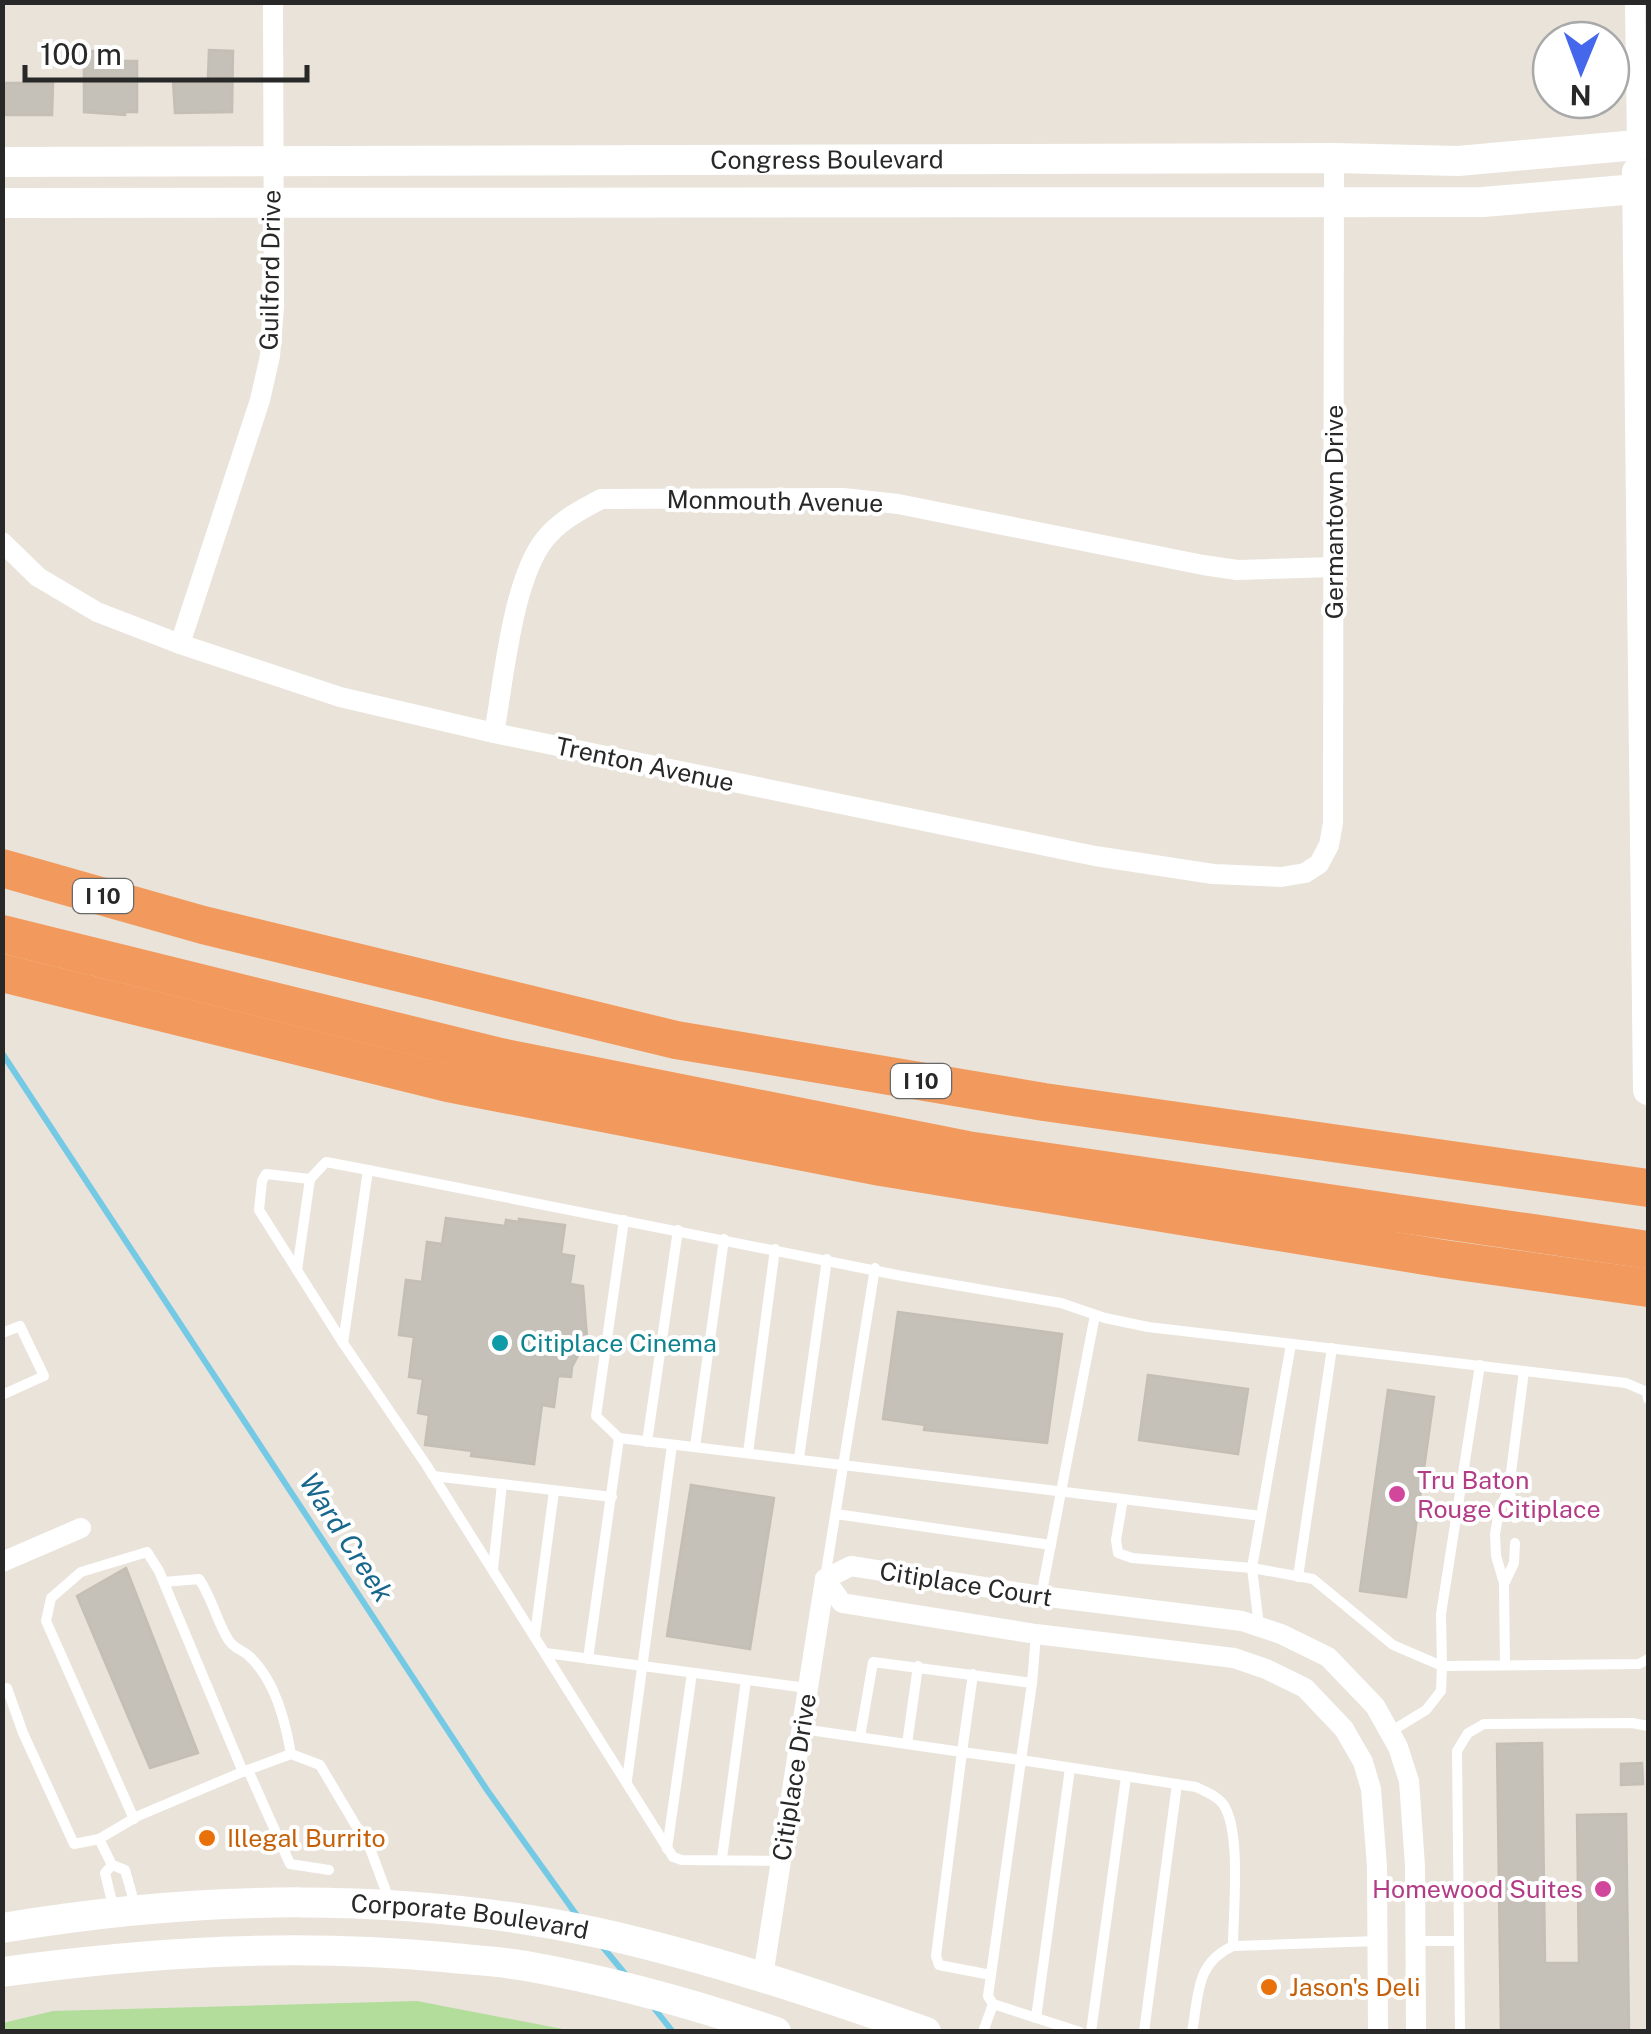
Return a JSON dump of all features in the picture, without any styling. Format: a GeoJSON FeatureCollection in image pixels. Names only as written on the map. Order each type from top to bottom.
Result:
{"type":"FeatureCollection","features":[{"type":"Feature","properties":{"kind":"highway","name":"I 10"},"geometry":{"type":"LineString","coordinates":[[2,868],[203,924],[676,1040],[1044,1102],[1648,1188]]}},
{"type":"Feature","properties":{"kind":"highway","name":"I 10"},"geometry":{"type":"LineString","coordinates":[[2,934],[500,1056],[967,1150],[1648,1250]]}},
{"type":"Feature","properties":{"kind":"highway"},"geometry":{"type":"LineString","coordinates":[[2,973],[448,1083],[881,1167],[1444,1259],[1648,1288]]}},
{"type":"Feature","properties":{"kind":"street","name":"Guilford Drive"},"geometry":{"type":"LineString","coordinates":[[180,644],[260,400],[270,356],[274,308],[273,2]]}},
{"type":"Feature","properties":{"kind":"street"},"geometry":{"type":"LineString","coordinates":[[1635,2],[1643,144],[1648,1090]]}},
{"type":"Feature","properties":{"kind":"street","name":"Congress Boulevard"},"geometry":{"type":"LineString","coordinates":[[2,162],[1334,158],[1458,161],[1643,144]]}},
{"type":"Feature","properties":{"kind":"street","name":"Germantown Drive"},"geometry":{"type":"LineString","coordinates":[[1319,864],[1329,845],[1333,823],[1334,158]]}},
{"type":"Feature","properties":{"kind":"street"},"geometry":{"type":"LineString","coordinates":[[624,160],[626,204]]}},
{"type":"Feature","properties":{"kind":"street"},"geometry":{"type":"LineString","coordinates":[[980,161],[982,203]]}},
{"type":"Feature","properties":{"kind":"street","name":"Congress Boulevard"},"geometry":{"type":"LineString","coordinates":[[2,202],[1483,202],[1643,188]]}},
{"type":"Feature","properties":{"kind":"street","name":"Monmouth Avenue"},"geometry":{"type":"LineString","coordinates":[[494,733],[524,576],[544,540],[568,516],[601,499],[843,498],[898,504],[1237,570],[1334,568]]}},
{"type":"Feature","properties":{"kind":"street","name":"Trenton Avenue"},"geometry":{"type":"LineString","coordinates":[[2,542],[38,577],[97,612],[340,697],[494,733],[1095,856],[1213,874],[1281,878],[1305,873],[1319,864]]}},
{"type":"Feature","properties":{"kind":"street"},"geometry":{"type":"LineString","coordinates":[[2,1562],[81,1528]]}},
{"type":"Feature","properties":{"kind":"street","name":"Citiplace Court"},"geometry":{"type":"LineString","coordinates":[[1378,2032],[1377,1867],[1372,1789],[1344,1728],[1305,1688],[1248,1663],[1218,1656],[1036,1634],[842,1603],[824,1579],[851,1566],[1042,1596],[1242,1621],[1328,1657],[1375,1706],[1390,1732],[1409,1782],[1415,1866],[1416,2032]]}},
{"type":"Feature","properties":{"kind":"street","name":"Citiplace Drive"},"geometry":{"type":"LineString","coordinates":[[763,1976],[824,1579]]}},
{"type":"Feature","properties":{"kind":"street"},"geometry":{"type":"LineString","coordinates":[[1036,1634],[1042,1596]]}},
{"type":"Feature","properties":{"kind":"street"},"geometry":{"type":"LineString","coordinates":[[1248,1663],[1260,1626]]}},
{"type":"Feature","properties":{"kind":"street"},"geometry":{"type":"LineString","coordinates":[[1357,1752],[1390,1732]]}},
{"type":"Feature","properties":{"kind":"street","name":"Corporate Boulevard"},"geometry":{"type":"LineString","coordinates":[[2,1928],[125,1910],[228,1903],[478,1913],[598,1933],[763,1976],[926,2032]]}},
{"type":"Feature","properties":{"kind":"street"},"geometry":{"type":"LineString","coordinates":[[1377,1941],[1415,1941]]}},
{"type":"Feature","properties":{"kind":"street","name":"Corporate Boulevard"},"geometry":{"type":"LineString","coordinates":[[2,1972],[127,1956],[266,1950],[386,1952],[522,1965],[628,1987],[776,2032]]}},
{"type":"Feature","properties":{"kind":"lane"},"geometry":{"type":"LineString","coordinates":[[297,1270],[310,1180],[326,1162],[1061,1303],[1148,1326],[1626,1383],[1647,1392],[1648,1399]]}},
{"type":"Feature","properties":{"kind":"lane"},"geometry":{"type":"LineString","coordinates":[[344,1343],[368,1170]]}},
{"type":"Feature","properties":{"kind":"lane"},"geometry":{"type":"LineString","coordinates":[[310,1180],[266,1174],[259,1210],[535,1635],[672,1856],[682,1860],[782,1861]]}},
{"type":"Feature","properties":{"kind":"lane"},"geometry":{"type":"LineString","coordinates":[[624,1220],[596,1416],[620,1438],[1261,1516]]}},
{"type":"Feature","properties":{"kind":"lane"},"geometry":{"type":"LineString","coordinates":[[647,1442],[678,1230]]}},
{"type":"Feature","properties":{"kind":"lane"},"geometry":{"type":"LineString","coordinates":[[695,1447],[724,1240]]}},
{"type":"Feature","properties":{"kind":"lane"},"geometry":{"type":"LineString","coordinates":[[748,1453],[775,1249]]}},
{"type":"Feature","properties":{"kind":"lane"},"geometry":{"type":"LineString","coordinates":[[800,1458],[826,1259]]}},
{"type":"Feature","properties":{"kind":"lane"},"geometry":{"type":"LineString","coordinates":[[824,1579],[875,1268]]}},
{"type":"Feature","properties":{"kind":"lane"},"geometry":{"type":"LineString","coordinates":[[1042,1596],[1095,1315]]}},
{"type":"Feature","properties":{"kind":"lane"},"geometry":{"type":"LineString","coordinates":[[2,1333],[20,1326],[44,1376],[2,1395]]}},
{"type":"Feature","properties":{"kind":"lane"},"geometry":{"type":"LineString","coordinates":[[1260,1626],[1252,1568],[1291,1344]]}},
{"type":"Feature","properties":{"kind":"lane"},"geometry":{"type":"LineString","coordinates":[[1298,1577],[1332,1348]]}},
{"type":"Feature","properties":{"kind":"lane"},"geometry":{"type":"LineString","coordinates":[[1390,1732],[1426,1710],[1442,1691],[1442,1614],[1480,1366]]}},
{"type":"Feature","properties":{"kind":"lane"},"geometry":{"type":"LineString","coordinates":[[1505,1666],[1504,1583],[1495,1534],[1509,1488],[1524,1371]]}},
{"type":"Feature","properties":{"kind":"lane"},"geometry":{"type":"LineString","coordinates":[[588,1659],[620,1438]]}},
{"type":"Feature","properties":{"kind":"lane"},"geometry":{"type":"LineString","coordinates":[[627,1781],[672,1444]]}},
{"type":"Feature","properties":{"kind":"lane"},"geometry":{"type":"LineString","coordinates":[[433,1476],[612,1497]]}},
{"type":"Feature","properties":{"kind":"lane"},"geometry":{"type":"LineString","coordinates":[[493,1570],[502,1484]]}},
{"type":"Feature","properties":{"kind":"lane"},"geometry":{"type":"LineString","coordinates":[[1509,1488],[1515,1518]]}},
{"type":"Feature","properties":{"kind":"lane"},"geometry":{"type":"LineString","coordinates":[[535,1635],[554,1491]]}},
{"type":"Feature","properties":{"kind":"lane"},"geometry":{"type":"LineString","coordinates":[[1124,1499],[1116,1540],[1118,1553],[1132,1558],[1252,1568],[1313,1579],[1393,1644],[1442,1666],[1639,1664],[1648,1659]]}},
{"type":"Feature","properties":{"kind":"lane"},"geometry":{"type":"LineString","coordinates":[[836,1514],[1051,1545]]}},
{"type":"Feature","properties":{"kind":"lane"},"geometry":{"type":"LineString","coordinates":[[1504,1583],[1514,1563],[1515,1543]]}},
{"type":"Feature","properties":{"kind":"lane"},"geometry":{"type":"LineString","coordinates":[[134,1819],[46,1622],[51,1598],[81,1572],[147,1552],[290,1864],[329,1870]]}},
{"type":"Feature","properties":{"kind":"lane"},"geometry":{"type":"LineString","coordinates":[[164,1582],[200,1579],[230,1642],[266,1676],[286,1726],[292,1754]]}},
{"type":"Feature","properties":{"kind":"lane"},"geometry":{"type":"LineString","coordinates":[[1036,1634],[988,1996],[993,2004],[1080,2032]]}},
{"type":"Feature","properties":{"kind":"lane"},"geometry":{"type":"LineString","coordinates":[[546,1653],[808,1688]]}},
{"type":"Feature","properties":{"kind":"lane"},"geometry":{"type":"LineString","coordinates":[[860,1737],[873,1662],[1032,1682]]}},
{"type":"Feature","properties":{"kind":"lane"},"geometry":{"type":"LineString","coordinates":[[907,1744],[918,1666]]}},
{"type":"Feature","properties":{"kind":"lane"},"geometry":{"type":"LineString","coordinates":[[668,1848],[692,1673]]}},
{"type":"Feature","properties":{"kind":"lane"},"geometry":{"type":"LineString","coordinates":[[973,1674],[936,1956],[940,1965],[991,1974]]}},
{"type":"Feature","properties":{"kind":"lane"},"geometry":{"type":"LineString","coordinates":[[722,1858],[746,1680]]}},
{"type":"Feature","properties":{"kind":"lane"},"geometry":{"type":"LineString","coordinates":[[4,1685],[74,1844],[99,1839],[134,1819],[292,1754],[320,1765],[371,1851],[392,1908]]}},
{"type":"Feature","properties":{"kind":"lane"},"geometry":{"type":"LineString","coordinates":[[1460,2032],[1457,1751],[1468,1732],[1484,1724],[1648,1726]]}},
{"type":"Feature","properties":{"kind":"lane"},"geometry":{"type":"LineString","coordinates":[[802,1729],[1196,1787],[1213,1795],[1230,1818],[1233,1946]]}},
{"type":"Feature","properties":{"kind":"lane"},"geometry":{"type":"LineString","coordinates":[[1036,2018],[1070,1768]]}},
{"type":"Feature","properties":{"kind":"lane"},"geometry":{"type":"LineString","coordinates":[[1091,2032],[1126,1776]]}},
{"type":"Feature","properties":{"kind":"lane"},"geometry":{"type":"LineString","coordinates":[[1144,2032],[1177,1784]]}},
{"type":"Feature","properties":{"kind":"lane"},"geometry":{"type":"LineString","coordinates":[[99,1839],[112,1865],[125,1870],[125,1910]]}},
{"type":"Feature","properties":{"kind":"lane"},"geometry":{"type":"LineString","coordinates":[[112,1865],[104,1873],[125,1910]]}},
{"type":"Feature","properties":{"kind":"lane"},"geometry":{"type":"LineString","coordinates":[[1415,1941],[1458,1940]]}},
{"type":"Feature","properties":{"kind":"lane"},"geometry":{"type":"LineString","coordinates":[[1192,2032],[1203,1970],[1217,1953],[1233,1946],[1377,1941]]}},
{"type":"Feature","properties":{"kind":"lane"},"geometry":{"type":"LineString","coordinates":[[983,2032],[993,2004]]}},
{"type":"Feature","properties":{"kind":"green space"},"geometry":{"type":"Polygon","coordinates":[[[417,2001],[573,2031],[3,2031],[3,2023],[53,2011],[417,2001]]]}},
{"type":"Feature","properties":{"kind":"building"},"geometry":{"type":"Polygon","coordinates":[[[209,50],[233,51],[232,112],[175,113],[173,80],[208,79],[209,50]]]}},
{"type":"Feature","properties":{"kind":"building"},"geometry":{"type":"Polygon","coordinates":[[[84,51],[105,51],[105,61],[137,61],[137,112],[84,112],[84,51]]]}},
{"type":"Feature","properties":{"kind":"building"},"geometry":{"type":"Polygon","coordinates":[[[2,83],[53,83],[52,115],[2,115],[2,83]]]}},
{"type":"Feature","properties":{"kind":"building","name":"Citiplace Cinema"},"geometry":{"type":"Polygon","coordinates":[[[446,1218],[505,1226],[506,1220],[519,1219],[565,1225],[561,1254],[574,1256],[570,1284],[583,1286],[587,1338],[571,1377],[558,1376],[554,1407],[542,1405],[534,1464],[425,1445],[429,1415],[418,1413],[423,1379],[409,1377],[414,1337],[399,1335],[406,1280],[422,1282],[427,1242],[442,1244],[446,1218]]]}},
{"type":"Feature","properties":{"kind":"building"},"geometry":{"type":"Polygon","coordinates":[[[898,1312],[1062,1334],[1047,1443],[924,1430],[925,1425],[883,1419],[898,1312]]]}},
{"type":"Feature","properties":{"kind":"building"},"geometry":{"type":"Polygon","coordinates":[[[1148,1375],[1248,1389],[1238,1454],[1139,1440],[1148,1375]]]}},
{"type":"Feature","properties":{"kind":"building","name":"Tru Baton Rouge Citiplace"},"geometry":{"type":"Polygon","coordinates":[[[1388,1390],[1434,1397],[1406,1597],[1360,1591],[1388,1390]]]}},
{"type":"Feature","properties":{"kind":"building"},"geometry":{"type":"Polygon","coordinates":[[[691,1485],[774,1498],[750,1649],[667,1636],[691,1485]]]}},
{"type":"Feature","properties":{"kind":"building"},"geometry":{"type":"Polygon","coordinates":[[[126,1568],[198,1753],[150,1768],[77,1596],[126,1568]]]}},
{"type":"Feature","properties":{"kind":"building","name":"Homewood Suites"},"geometry":{"type":"Polygon","coordinates":[[[1542,1743],[1545,1963],[1579,1963],[1577,1815],[1626,1814],[1629,2032],[1501,2032],[1497,1744],[1542,1743]]]}},
{"type":"Feature","properties":{"kind":"building"},"geometry":{"type":"Polygon","coordinates":[[[1642,1763],[1643,1784],[1621,1785],[1621,1764],[1642,1763]]]}},
{"type":"Feature","properties":{"kind":"waterway","name":"Ward Creek"},"geometry":{"type":"LineString","coordinates":[[2,1053],[487,1790],[578,1917]]}},
{"type":"Feature","properties":{"kind":"waterway","name":"Ward Creek"},"geometry":{"type":"LineString","coordinates":[[602,1946],[626,1975]]}},
{"type":"Feature","properties":{"kind":"waterway","name":"Ward Creek"},"geometry":{"type":"LineString","coordinates":[[654,2008],[673,2032]]}},
{"type":"Feature","properties":{"kind":"place","name":"Citiplace Cinema"},"geometry":{"type":"Point","coordinates":[500,1343]}},
{"type":"Feature","properties":{"kind":"place","name":"Tru Baton Rouge Citiplace"},"geometry":{"type":"Point","coordinates":[1397,1494]}},
{"type":"Feature","properties":{"kind":"place","name":"Illegal Burrito"},"geometry":{"type":"Point","coordinates":[207,1838]}},
{"type":"Feature","properties":{"kind":"place","name":"Homewood Suites"},"geometry":{"type":"Point","coordinates":[1603,1889]}},
{"type":"Feature","properties":{"kind":"place","name":"Jason's Deli"},"geometry":{"type":"Point","coordinates":[1269,1987]}}]}
